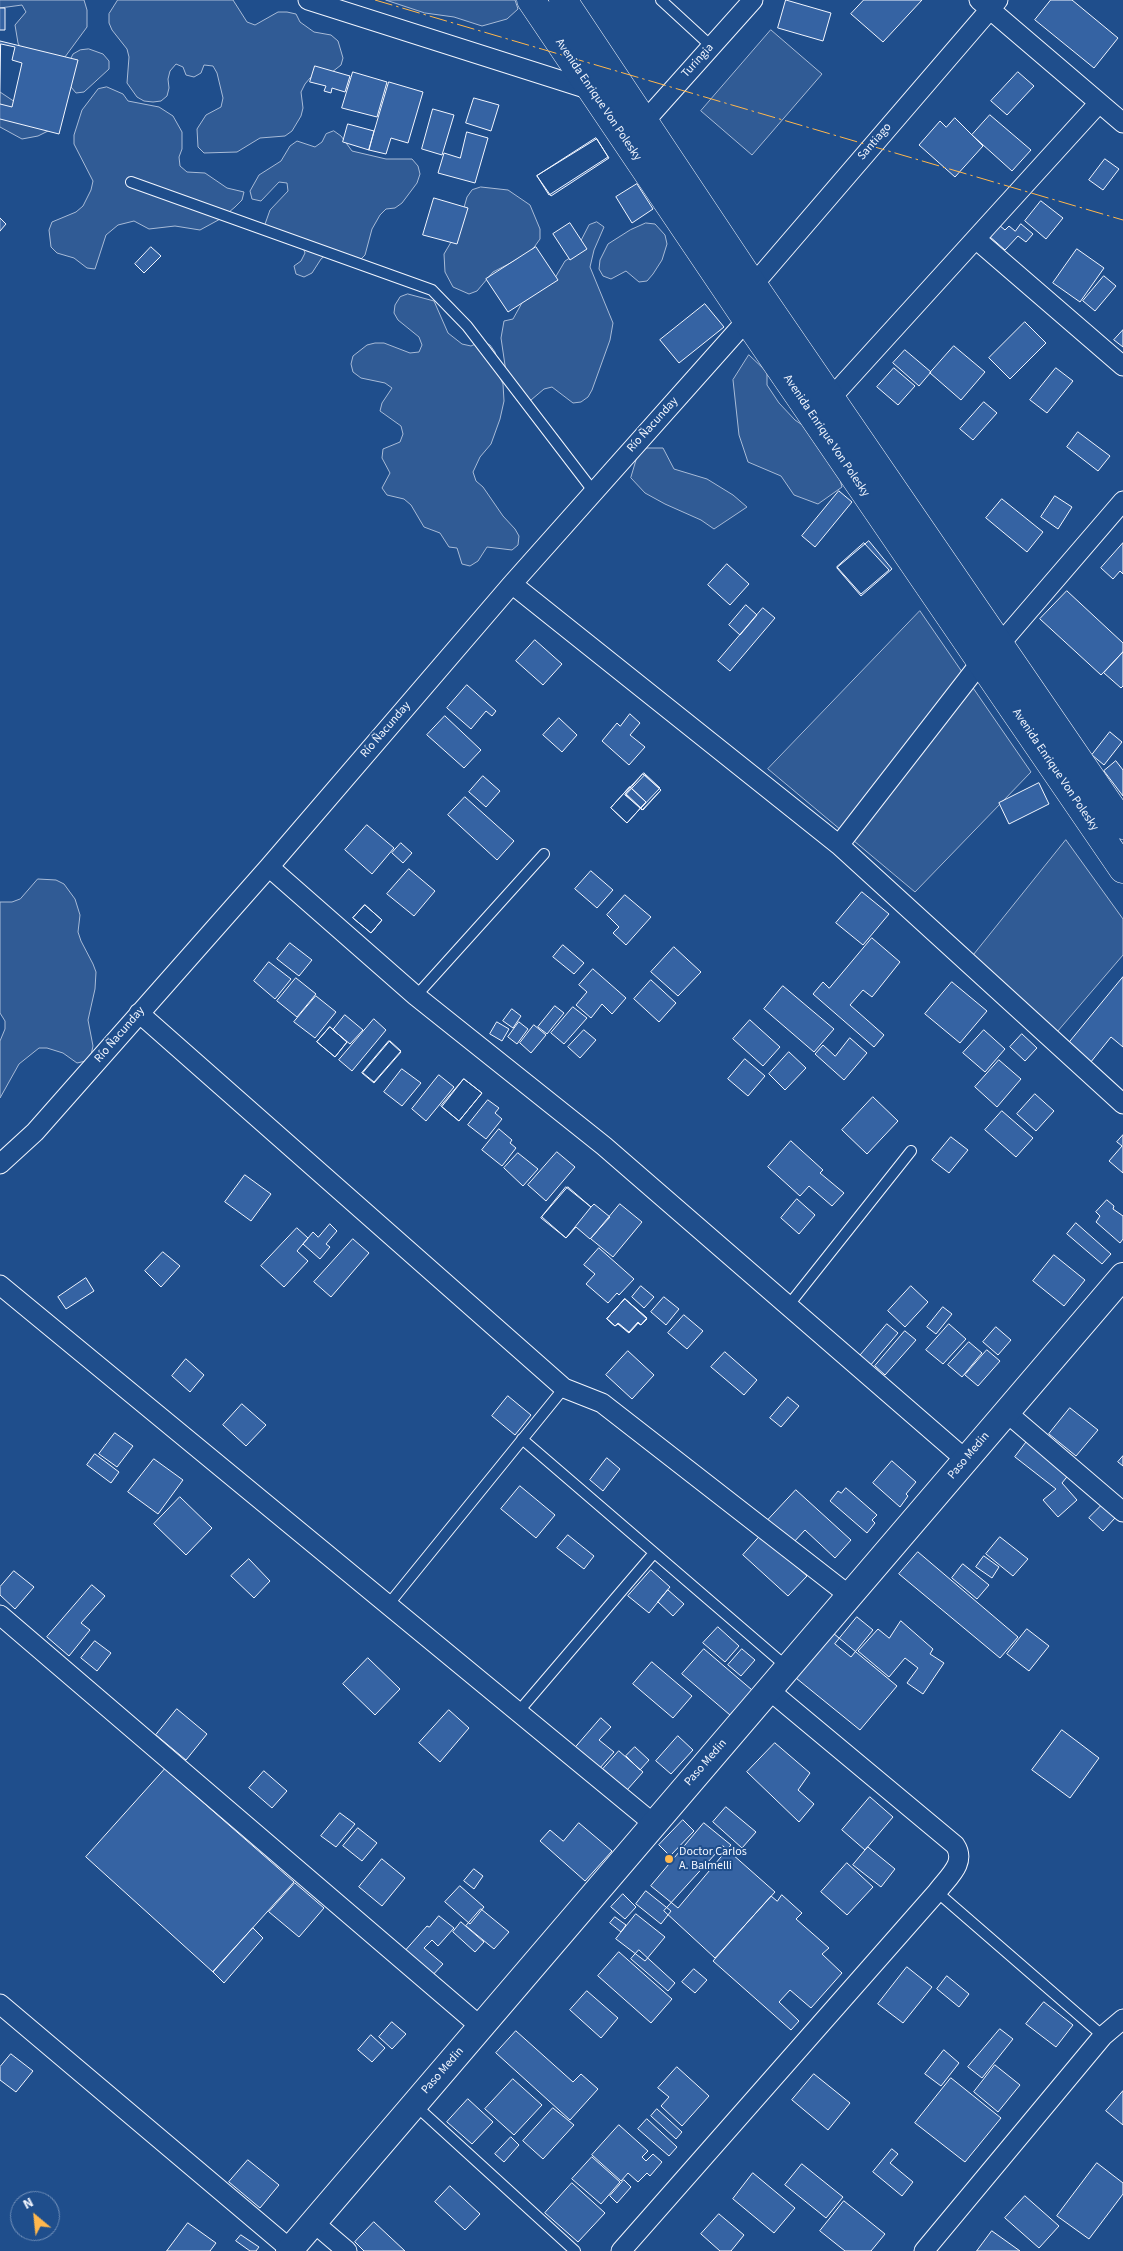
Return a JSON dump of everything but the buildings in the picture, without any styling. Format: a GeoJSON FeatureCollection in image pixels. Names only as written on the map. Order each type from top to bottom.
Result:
{"type":"FeatureCollection","features":[{"type":"Feature","properties":{"kind":"main road","name":"Avenida Enrique Von Polesky"},"geometry":{"type":"LineString","coordinates":[[531,0],[747,320],[991,653],[1123,825]]}},
{"type":"Feature","properties":{"kind":"main road","name":"Avenida Enrique Von Polesky"},"geometry":{"type":"LineString","coordinates":[[563,0],[830,398],[991,653],[1123,870]]}},
{"type":"Feature","properties":{"kind":"street"},"geometry":{"type":"LineString","coordinates":[[308,0],[591,90]]}},
{"type":"Feature","properties":{"kind":"street","name":"Turingia"},"geometry":{"type":"LineString","coordinates":[[644,122],[753,0]]}},
{"type":"Feature","properties":{"kind":"street"},"geometry":{"type":"LineString","coordinates":[[989,3],[1123,123]]}},
{"type":"Feature","properties":{"kind":"street","name":"Santiago"},"geometry":{"type":"LineString","coordinates":[[753,285],[989,3]]}},
{"type":"Feature","properties":{"kind":"street"},"geometry":{"type":"LineString","coordinates":[[830,398],[976,240],[1099,102]]}},
{"type":"Feature","properties":{"kind":"street"},"geometry":{"type":"LineString","coordinates":[[976,240],[1123,366]]}},
{"type":"Feature","properties":{"kind":"street"},"geometry":{"type":"LineString","coordinates":[[747,320],[753,285]]}},
{"type":"Feature","properties":{"kind":"street","name":"Río Ñacunday"},"geometry":{"type":"LineString","coordinates":[[0,1164],[35,1132],[268,867],[512,584],[747,320]]}},
{"type":"Feature","properties":{"kind":"street"},"geometry":{"type":"LineString","coordinates":[[839,845],[991,653],[1123,501]]}},
{"type":"Feature","properties":{"kind":"street"},"geometry":{"type":"LineString","coordinates":[[512,584],[839,845],[1123,1104]]}},
{"type":"Feature","properties":{"kind":"street"},"geometry":{"type":"LineString","coordinates":[[268,867],[416,996],[604,1146],[966,1460]]}},
{"type":"Feature","properties":{"kind":"street"},"geometry":{"type":"LineString","coordinates":[[139,1013],[564,1388],[602,1403],[850,1596]]}},
{"type":"Feature","properties":{"kind":"street","name":"Paso Medin"},"geometry":{"type":"LineString","coordinates":[[290,2250],[1123,1276]]}},
{"type":"Feature","properties":{"kind":"street"},"geometry":{"type":"LineString","coordinates":[[0,1285],[654,1824]]}},
{"type":"Feature","properties":{"kind":"street"},"geometry":{"type":"LineString","coordinates":[[1006,1412],[1123,1512]]}},
{"type":"Feature","properties":{"kind":"street"},"geometry":{"type":"LineString","coordinates":[[0,1616],[481,2027]]}},
{"type":"Feature","properties":{"kind":"street"},"geometry":{"type":"LineString","coordinates":[[621,2251],[936,1892],[960,1861],[960,1852],[955,1845],[769,1690]]}},
{"type":"Feature","properties":{"kind":"street"},"geometry":{"type":"LineString","coordinates":[[0,2004],[290,2250]]}},
{"type":"Feature","properties":{"kind":"street"},"geometry":{"type":"LineString","coordinates":[[924,2251],[1103,2036],[1123,2019]]}},
{"type":"Feature","properties":{"kind":"street"},"geometry":{"type":"LineString","coordinates":[[313,2222],[347,2251]]}},
{"type":"Feature","properties":{"kind":"lane"},"geometry":{"type":"LineString","coordinates":[[661,0],[711,46]]}},
{"type":"Feature","properties":{"kind":"lane"},"geometry":{"type":"LineString","coordinates":[[131,182],[432,290],[467,326],[594,492]]}},
{"type":"Feature","properties":{"kind":"lane"},"geometry":{"type":"LineString","coordinates":[[416,996],[544,854]]}},
{"type":"Feature","properties":{"kind":"lane"},"geometry":{"type":"LineString","coordinates":[[788,1306],[911,1152]]}},
{"type":"Feature","properties":{"kind":"lane"},"geometry":{"type":"LineString","coordinates":[[388,1605],[564,1388]]}},
{"type":"Feature","properties":{"kind":"lane"},"geometry":{"type":"LineString","coordinates":[[522,1439],[788,1668]]}},
{"type":"Feature","properties":{"kind":"lane"},"geometry":{"type":"LineString","coordinates":[[519,1711],[654,1553]]}},
{"type":"Feature","properties":{"kind":"lane"},"geometry":{"type":"LineString","coordinates":[[936,1892],[1103,2036]]}},
{"type":"Feature","properties":{"kind":"lane"},"geometry":{"type":"LineString","coordinates":[[414,2105],[575,2251]]}},
{"type":"Feature","properties":{"kind":"shaded area"},"geometry":{"type":"Polygon","coordinates":[[[0,0],[84,0],[87,10],[87,27],[62,61],[22,51],[18,43],[15,25],[26,12],[22,5],[0,8],[0,0]]]}},
{"type":"Feature","properties":{"kind":"shaded area"},"geometry":{"type":"Polygon","coordinates":[[[118,0],[233,0],[247,22],[255,25],[278,12],[296,14],[300,22],[314,32],[331,35],[338,41],[343,58],[341,65],[327,76],[310,78],[305,84],[301,92],[303,108],[301,116],[292,131],[285,136],[260,138],[237,152],[204,153],[198,147],[197,129],[206,115],[221,107],[223,98],[217,73],[213,66],[204,65],[201,73],[194,77],[186,75],[183,67],[176,64],[170,71],[167,96],[161,101],[153,102],[144,101],[137,97],[127,83],[129,57],[127,49],[112,30],[109,23],[109,14],[118,0]]]}},
{"type":"Feature","properties":{"kind":"shaded area"},"geometry":{"type":"Polygon","coordinates":[[[386,0],[515,0],[518,9],[507,19],[482,26],[454,17],[425,13],[386,0]]]}},
{"type":"Feature","properties":{"kind":"shaded area"},"geometry":{"type":"Polygon","coordinates":[[[771,30],[822,74],[752,155],[701,111],[771,30]]]}},
{"type":"Feature","properties":{"kind":"shaded area"},"geometry":{"type":"Polygon","coordinates":[[[89,49],[103,54],[109,61],[109,69],[84,92],[76,93],[71,87],[69,62],[73,54],[80,50],[89,49]]]}},
{"type":"Feature","properties":{"kind":"shaded area"},"geometry":{"type":"Polygon","coordinates":[[[107,87],[123,94],[128,101],[159,107],[173,116],[182,132],[182,149],[179,157],[180,166],[187,172],[205,173],[227,188],[244,192],[242,200],[235,207],[222,218],[200,230],[175,226],[149,229],[134,221],[118,225],[106,235],[95,269],[87,268],[74,258],[57,253],[51,247],[49,230],[52,222],[76,212],[83,206],[91,190],[93,181],[74,144],[74,135],[82,110],[98,89],[107,87]]]}},
{"type":"Feature","properties":{"kind":"shaded area"},"geometry":{"type":"Polygon","coordinates":[[[0,92],[54,128],[38,136],[22,139],[0,127],[0,92]]]}},
{"type":"Feature","properties":{"kind":"shaded area"},"geometry":{"type":"Polygon","coordinates":[[[334,131],[341,136],[352,151],[386,159],[412,159],[418,166],[420,174],[417,183],[402,203],[395,208],[386,209],[380,215],[372,229],[365,255],[359,261],[327,254],[321,259],[312,273],[304,277],[296,274],[294,266],[301,261],[305,253],[302,245],[264,227],[270,210],[288,191],[287,183],[279,182],[261,201],[252,199],[250,191],[259,175],[281,161],[290,146],[297,141],[315,147],[322,142],[326,134],[334,131]]]}},
{"type":"Feature","properties":{"kind":"shaded area"},"geometry":{"type":"Polygon","coordinates":[[[481,187],[508,190],[530,205],[540,229],[540,239],[530,253],[493,272],[477,291],[469,294],[453,287],[445,272],[444,254],[457,232],[467,197],[472,190],[481,187]]]}},
{"type":"Feature","properties":{"kind":"shaded area"},"geometry":{"type":"Polygon","coordinates":[[[597,222],[604,227],[594,250],[590,267],[613,323],[610,340],[592,390],[588,397],[581,402],[573,403],[552,387],[544,389],[531,400],[522,402],[506,372],[501,338],[504,321],[513,319],[523,301],[552,283],[565,261],[573,256],[589,225],[597,222]]]}},
{"type":"Feature","properties":{"kind":"shaded area"},"geometry":{"type":"Polygon","coordinates":[[[646,223],[655,224],[665,235],[667,244],[662,260],[653,274],[647,281],[639,282],[626,271],[611,279],[603,276],[599,269],[600,260],[608,244],[630,230],[646,223]]]}},
{"type":"Feature","properties":{"kind":"shaded area"},"geometry":{"type":"Polygon","coordinates":[[[408,294],[434,301],[448,333],[462,344],[471,346],[482,341],[490,345],[495,352],[497,360],[496,369],[503,384],[504,401],[500,419],[491,444],[480,457],[473,472],[476,481],[483,487],[503,516],[515,529],[519,536],[518,545],[512,550],[487,547],[478,561],[470,566],[462,564],[457,548],[449,547],[440,533],[424,527],[411,505],[404,499],[387,495],[382,488],[390,473],[382,458],[383,449],[400,442],[403,434],[401,426],[380,411],[382,403],[392,388],[385,383],[361,378],[353,372],[351,364],[353,356],[367,345],[375,343],[384,343],[410,353],[419,352],[422,345],[419,337],[398,320],[394,313],[395,305],[400,297],[408,294]]]}},
{"type":"Feature","properties":{"kind":"shaded area"},"geometry":{"type":"Polygon","coordinates":[[[749,355],[767,372],[767,385],[779,403],[795,420],[814,433],[834,458],[842,487],[818,504],[794,495],[781,476],[748,462],[739,435],[733,380],[749,355]]]}},
{"type":"Feature","properties":{"kind":"shaded area"},"geometry":{"type":"Polygon","coordinates":[[[640,448],[663,448],[674,469],[707,479],[733,495],[747,507],[714,529],[701,520],[645,493],[631,478],[640,448]]]}},
{"type":"Feature","properties":{"kind":"shaded area"},"geometry":{"type":"Polygon","coordinates":[[[920,611],[1031,772],[915,892],[768,769],[920,611]]]}},
{"type":"Feature","properties":{"kind":"shaded area"},"geometry":{"type":"Polygon","coordinates":[[[1066,840],[1123,919],[1123,955],[1057,1032],[972,957],[1066,840]]]}},
{"type":"Feature","properties":{"kind":"shaded area"},"geometry":{"type":"Polygon","coordinates":[[[38,879],[56,880],[64,884],[75,899],[80,915],[78,932],[96,972],[95,989],[88,1020],[93,1046],[91,1055],[86,1061],[77,1063],[63,1053],[47,1048],[39,1048],[19,1064],[0,1098],[0,1041],[5,1029],[5,1021],[0,1013],[0,902],[12,902],[20,899],[38,879]]]}},
{"type":"Feature","properties":{"kind":"power"},"geometry":{"type":"LineString","coordinates":[[375,0],[1123,220]]}},
{"type":"Feature","properties":{"kind":"place","name":"Doctor Carlos A. Balmelli"},"geometry":{"type":"Point","coordinates":[669,1859]}}]}
